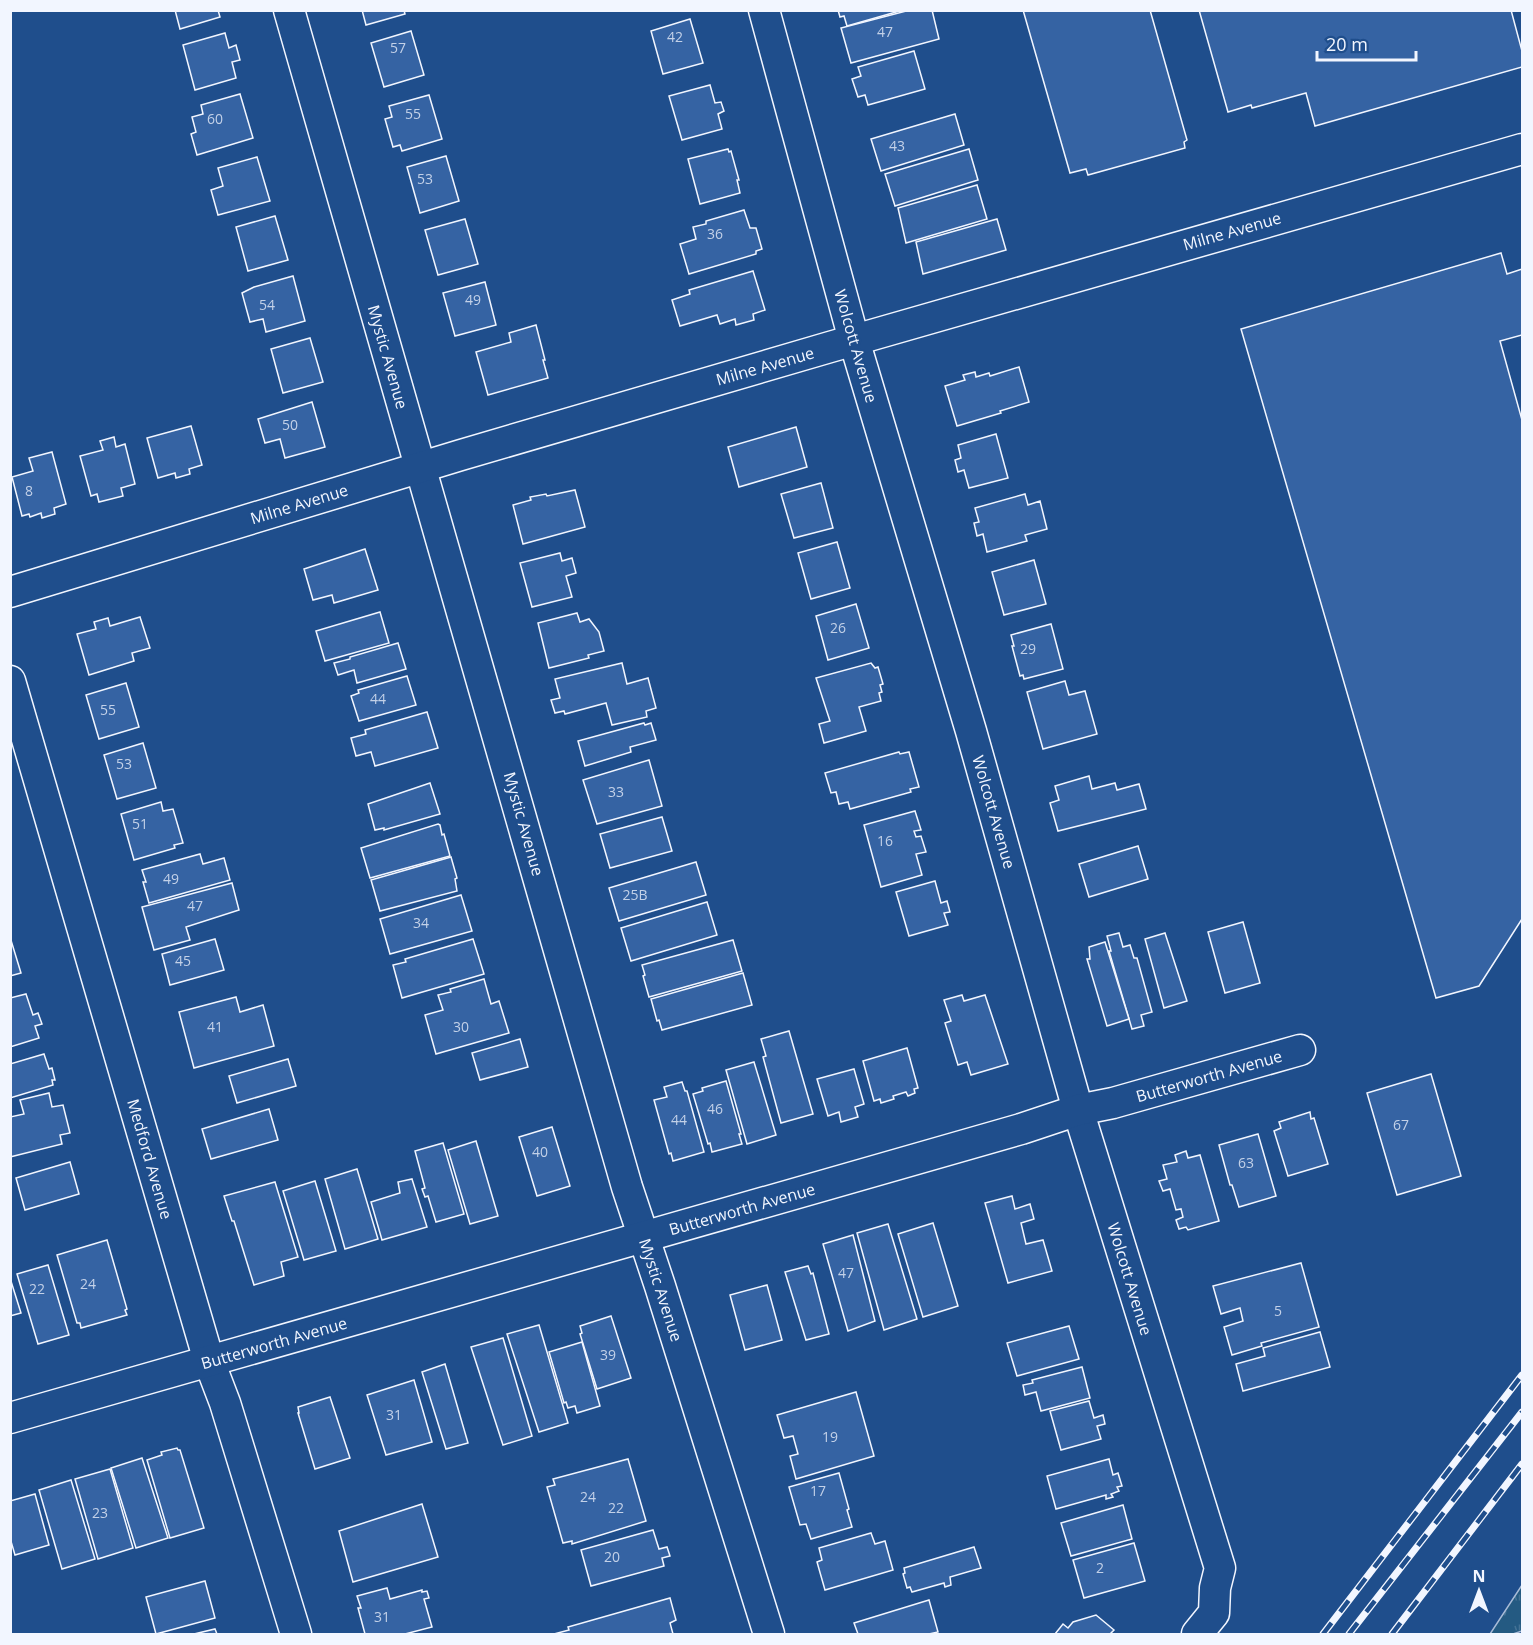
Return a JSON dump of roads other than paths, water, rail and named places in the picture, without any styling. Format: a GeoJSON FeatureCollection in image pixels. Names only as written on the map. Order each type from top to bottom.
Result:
{"type":"FeatureCollection","features":[{"type":"Feature","properties":{"kind":"street","name":"Mystic Avenue"},"geometry":{"type":"LineString","coordinates":[[289,10],[627,1187],[668,1308],[769,1635]]}},
{"type":"Feature","properties":{"kind":"street","name":"Wolcott Avenue"},"geometry":{"type":"LineString","coordinates":[[764,10],[854,340],[971,731],[1078,1110],[1220,1568],[1206,1624]]}},
{"type":"Feature","properties":{"kind":"street","name":"Milne Avenue"},"geometry":{"type":"LineString","coordinates":[[10,592],[420,467],[1522,149]]}},
{"type":"Feature","properties":{"kind":"street","name":"Medford Avenue"},"geometry":{"type":"LineString","coordinates":[[10,681],[209,1361],[225,1403],[296,1635]]}},
{"type":"Feature","properties":{"kind":"street","name":"Butterworth Avenue"},"geometry":{"type":"LineString","coordinates":[[10,1418],[1021,1129],[1078,1110],[1113,1103],[1300,1050]]}},
{"type":"Feature","properties":{"kind":"railway"},"geometry":{"type":"LineString","coordinates":[[1323,1634],[1522,1375]]}},
{"type":"Feature","properties":{"kind":"railway"},"geometry":{"type":"LineString","coordinates":[[1349,1634],[1522,1412]]}},
{"type":"Feature","properties":{"kind":"railway"},"geometry":{"type":"LineString","coordinates":[[1392,1634],[1522,1464]]}}]}
